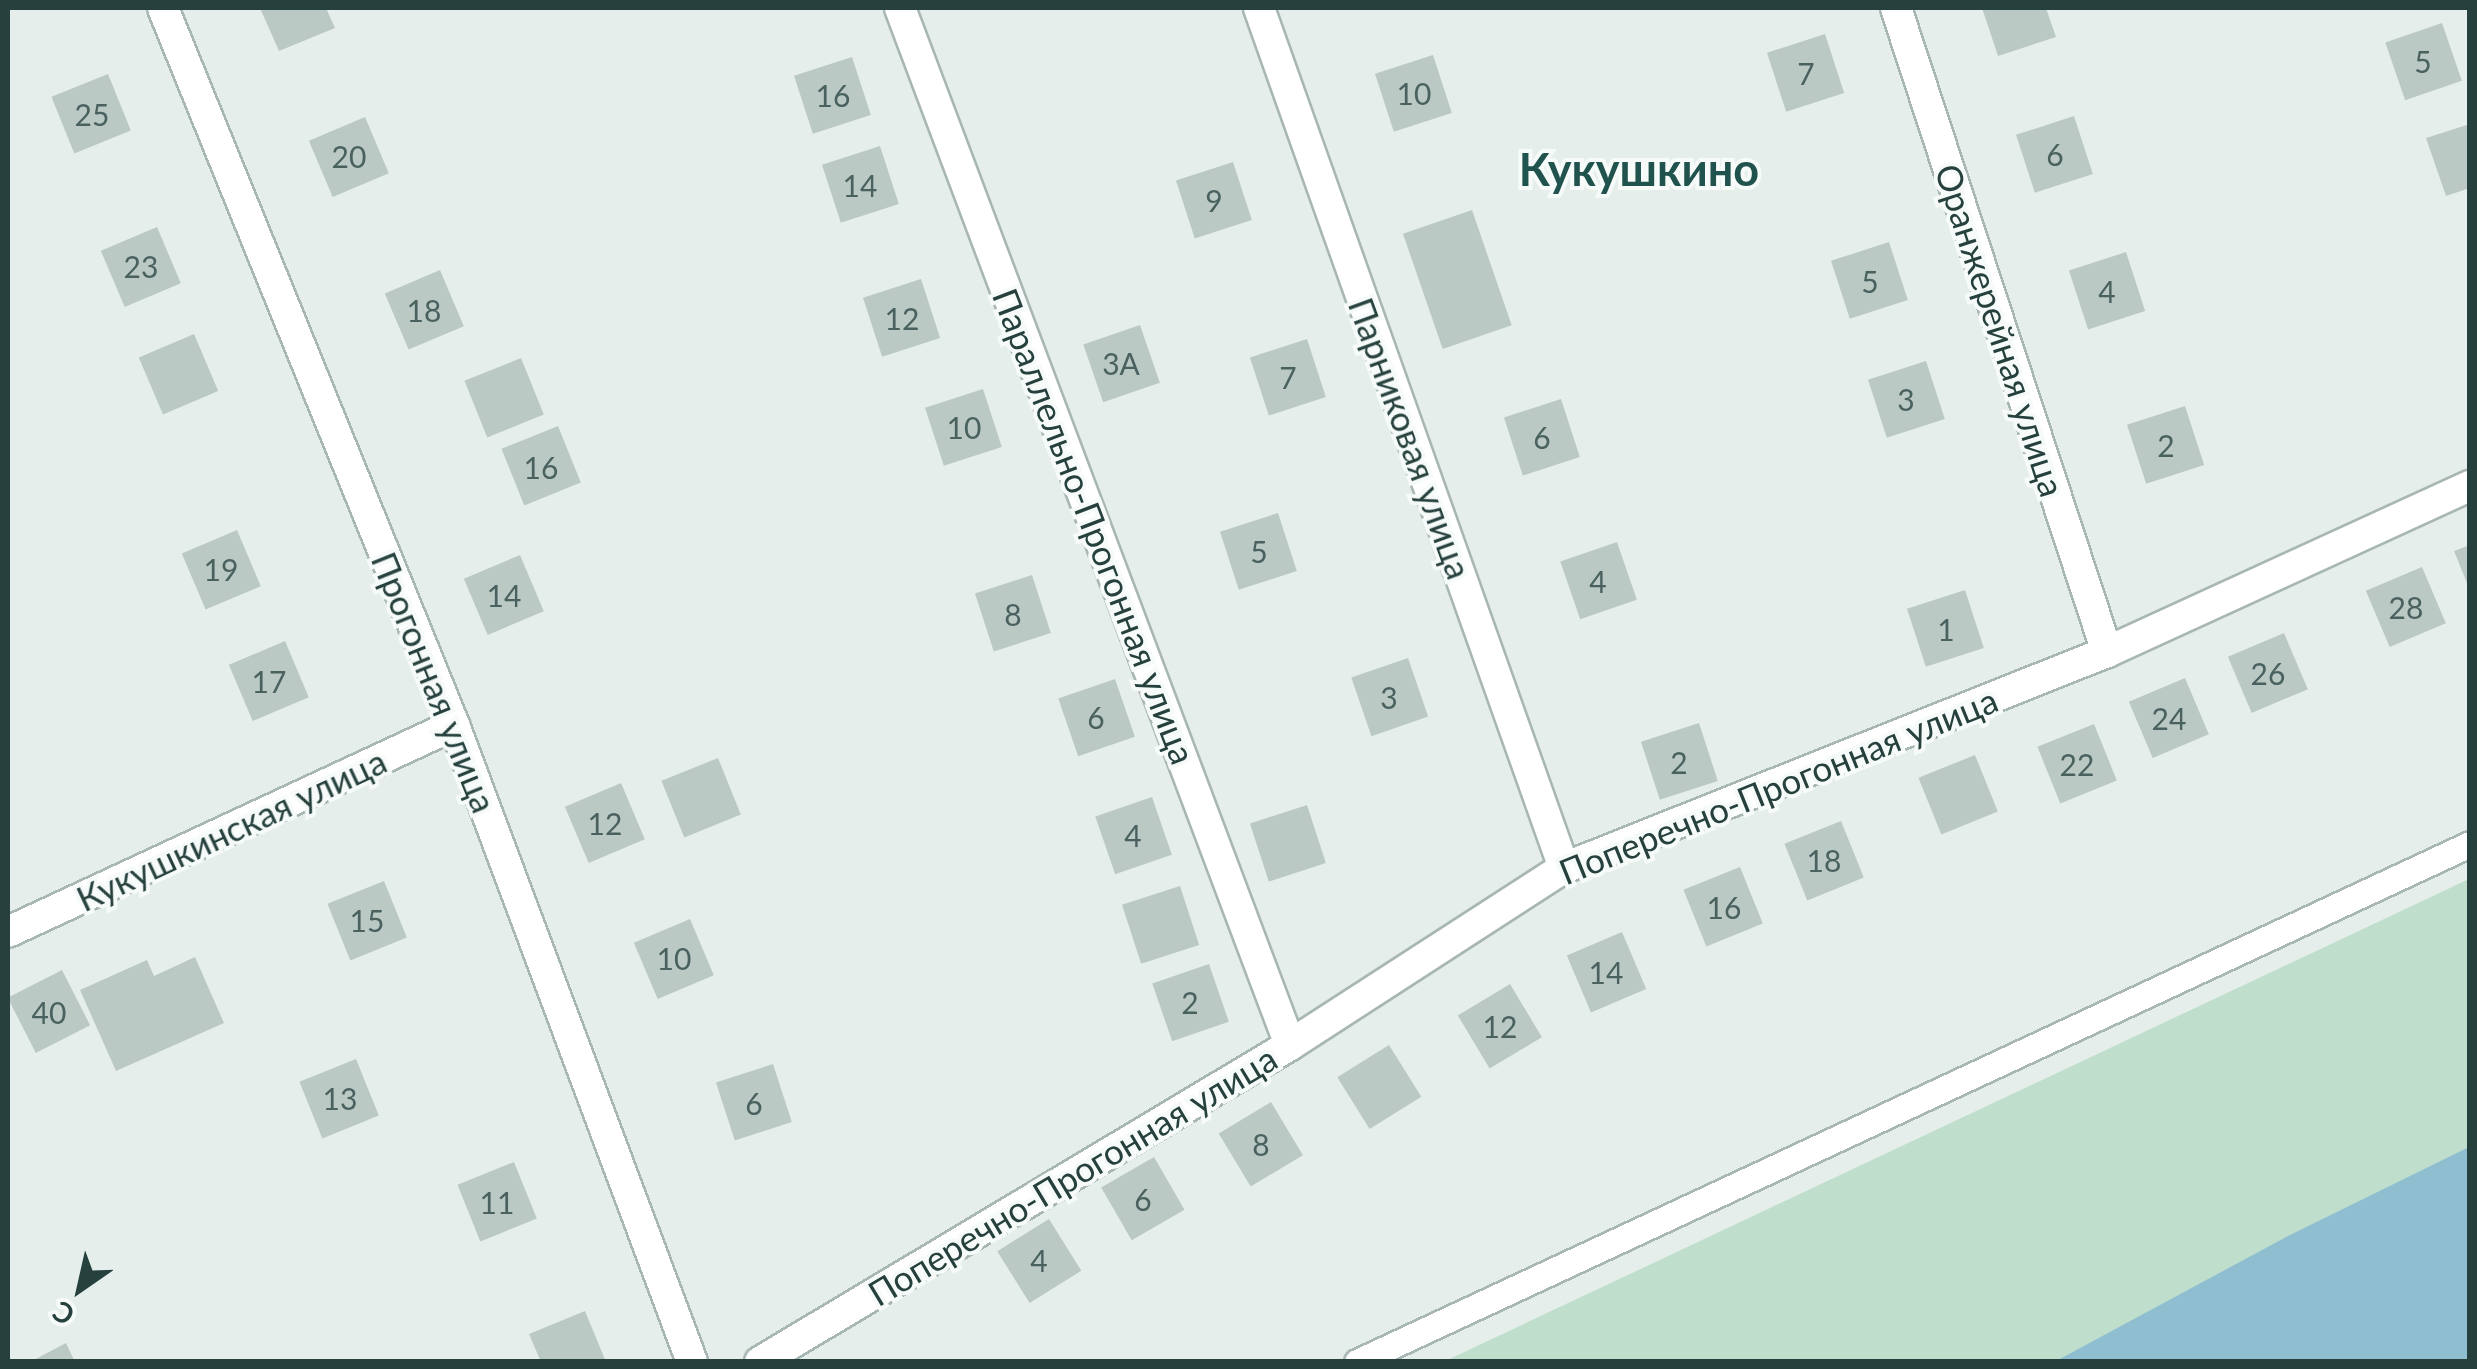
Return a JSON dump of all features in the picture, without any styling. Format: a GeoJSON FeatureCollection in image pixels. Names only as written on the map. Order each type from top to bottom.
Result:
{"type":"FeatureCollection","features":[{"type":"Feature","properties":{"kind":"street","name":"Прогонная улица"},"geometry":{"type":"LineString","coordinates":[[164,8],[454,725],[692,1362]]}},
{"type":"Feature","properties":{"kind":"street","name":"Параллельно-Прогонная улица"},"geometry":{"type":"LineString","coordinates":[[900,8],[1290,1045]]}},
{"type":"Feature","properties":{"kind":"street","name":"Парниковая улица"},"geometry":{"type":"LineString","coordinates":[[1258,8],[1564,868]]}},
{"type":"Feature","properties":{"kind":"street","name":"Оранжерейная улица"},"geometry":{"type":"LineString","coordinates":[[1896,8],[2106,652]]}},
{"type":"Feature","properties":{"kind":"street","name":"Поперечно-Прогонная улица"},"geometry":{"type":"LineString","coordinates":[[760,1362],[1290,1045],[1564,868],[2106,652],[2470,486]]}},
{"type":"Feature","properties":{"kind":"street","name":"Кукушкинская улица"},"geometry":{"type":"LineString","coordinates":[[8,932],[454,725]]}},
{"type":"Feature","properties":{"kind":"lane"},"geometry":{"type":"LineString","coordinates":[[1357,1362],[2470,844]]}},
{"type":"Feature","properties":{"kind":"green space"},"geometry":{"type":"Polygon","coordinates":[[[2469,879],[2469,1147],[2056,1361],[1443,1362],[2469,879]]]}},
{"type":"Feature","properties":{"kind":"water"},"geometry":{"type":"Polygon","coordinates":[[[2469,1147],[2469,1361],[2056,1361],[2288,1236],[2469,1147]]]}},
{"type":"Feature","properties":{"kind":"building"},"geometry":{"type":"Polygon","coordinates":[[[260,8],[326,8],[335,28],[279,51],[260,8]]]}},
{"type":"Feature","properties":{"kind":"building"},"geometry":{"type":"Polygon","coordinates":[[[1982,8],[2046,8],[2056,37],[1998,56],[1982,8]]]}},
{"type":"Feature","properties":{"kind":"building"},"geometry":{"type":"Polygon","coordinates":[[[2442,23],[2462,81],[2405,100],[2385,43],[2442,23]]]}},
{"type":"Feature","properties":{"kind":"building"},"geometry":{"type":"Polygon","coordinates":[[[1825,34],[1844,93],[1786,112],[1767,53],[1825,34]]]}},
{"type":"Feature","properties":{"kind":"building"},"geometry":{"type":"Polygon","coordinates":[[[1433,55],[1452,113],[1394,132],[1375,74],[1433,55]]]}},
{"type":"Feature","properties":{"kind":"building"},"geometry":{"type":"Polygon","coordinates":[[[852,57],[871,115],[813,134],[794,76],[852,57]]]}},
{"type":"Feature","properties":{"kind":"building"},"geometry":{"type":"Polygon","coordinates":[[[108,74],[131,131],[74,153],[51,97],[108,74]]]}},
{"type":"Feature","properties":{"kind":"building"},"geometry":{"type":"Polygon","coordinates":[[[2074,116],[2093,174],[2035,193],[2016,135],[2074,116]]]}},
{"type":"Feature","properties":{"kind":"building"},"geometry":{"type":"Polygon","coordinates":[[[365,117],[389,173],[333,197],[309,141],[365,117]]]}},
{"type":"Feature","properties":{"kind":"building"},"geometry":{"type":"Polygon","coordinates":[[[2470,124],[2470,188],[2446,196],[2426,138],[2470,124]]]}},
{"type":"Feature","properties":{"kind":"building"},"geometry":{"type":"Polygon","coordinates":[[[880,146],[899,204],[841,223],[822,165],[880,146]]]}},
{"type":"Feature","properties":{"kind":"building"},"geometry":{"type":"Polygon","coordinates":[[[1233,162],[1252,220],[1195,239],[1176,181],[1233,162]]]}},
{"type":"Feature","properties":{"kind":"building"},"geometry":{"type":"Polygon","coordinates":[[[1472,210],[1512,325],[1443,349],[1403,234],[1472,210]]]}},
{"type":"Feature","properties":{"kind":"building"},"geometry":{"type":"Polygon","coordinates":[[[157,227],[181,283],[125,307],[101,251],[157,227]]]}},
{"type":"Feature","properties":{"kind":"building"},"geometry":{"type":"Polygon","coordinates":[[[1889,242],[1908,300],[1850,319],[1831,261],[1889,242]]]}},
{"type":"Feature","properties":{"kind":"building"},"geometry":{"type":"Polygon","coordinates":[[[2126,252],[2145,311],[2088,330],[2069,271],[2126,252]]]}},
{"type":"Feature","properties":{"kind":"building"},"geometry":{"type":"Polygon","coordinates":[[[440,270],[464,326],[409,350],[385,293],[440,270]]]}},
{"type":"Feature","properties":{"kind":"building"},"geometry":{"type":"Polygon","coordinates":[[[921,279],[940,338],[882,357],[863,298],[921,279]]]}},
{"type":"Feature","properties":{"kind":"building"},"geometry":{"type":"Polygon","coordinates":[[[1140,325],[1160,383],[1103,402],[1083,345],[1140,325]]]}},
{"type":"Feature","properties":{"kind":"building"},"geometry":{"type":"Polygon","coordinates":[[[194,334],[218,391],[163,415],[139,357],[194,334]]]}},
{"type":"Feature","properties":{"kind":"building"},"geometry":{"type":"Polygon","coordinates":[[[1307,339],[1326,397],[1269,416],[1250,358],[1307,339]]]}},
{"type":"Feature","properties":{"kind":"building"},"geometry":{"type":"Polygon","coordinates":[[[521,358],[544,415],[487,437],[464,381],[521,358]]]}},
{"type":"Feature","properties":{"kind":"building"},"geometry":{"type":"Polygon","coordinates":[[[1926,361],[1945,419],[1887,438],[1868,380],[1926,361]]]}},
{"type":"Feature","properties":{"kind":"building"},"geometry":{"type":"Polygon","coordinates":[[[983,389],[1002,447],[944,466],[925,408],[983,389]]]}},
{"type":"Feature","properties":{"kind":"building"},"geometry":{"type":"Polygon","coordinates":[[[1561,399],[1580,457],[1523,476],[1504,418],[1561,399]]]}},
{"type":"Feature","properties":{"kind":"building"},"geometry":{"type":"Polygon","coordinates":[[[2185,406],[2204,465],[2146,484],[2127,425],[2185,406]]]}},
{"type":"Feature","properties":{"kind":"building"},"geometry":{"type":"Polygon","coordinates":[[[558,426],[581,483],[524,505],[501,449],[558,426]]]}},
{"type":"Feature","properties":{"kind":"building"},"geometry":{"type":"Polygon","coordinates":[[[1278,513],[1297,571],[1239,590],[1220,532],[1278,513]]]}},
{"type":"Feature","properties":{"kind":"building"},"geometry":{"type":"Polygon","coordinates":[[[237,530],[261,586],[206,610],[182,553],[237,530]]]}},
{"type":"Feature","properties":{"kind":"building"},"geometry":{"type":"Polygon","coordinates":[[[1617,542],[1637,600],[1580,619],[1560,562],[1617,542]]]}},
{"type":"Feature","properties":{"kind":"building"},"geometry":{"type":"Polygon","coordinates":[[[2470,545],[2470,588],[2469,588],[2454,551],[2470,545]]]}},
{"type":"Feature","properties":{"kind":"building"},"geometry":{"type":"Polygon","coordinates":[[[520,555],[544,611],[488,635],[464,579],[520,555]]]}},
{"type":"Feature","properties":{"kind":"building"},"geometry":{"type":"Polygon","coordinates":[[[2422,567],[2446,623],[2390,647],[2366,591],[2422,567]]]}},
{"type":"Feature","properties":{"kind":"building"},"geometry":{"type":"Polygon","coordinates":[[[1032,575],[1051,633],[994,652],[975,594],[1032,575]]]}},
{"type":"Feature","properties":{"kind":"building"},"geometry":{"type":"Polygon","coordinates":[[[1965,590],[1984,648],[1926,667],[1907,609],[1965,590]]]}},
{"type":"Feature","properties":{"kind":"building"},"geometry":{"type":"Polygon","coordinates":[[[2284,633],[2308,689],[2252,713],[2228,657],[2284,633]]]}},
{"type":"Feature","properties":{"kind":"building"},"geometry":{"type":"Polygon","coordinates":[[[285,641],[309,697],[253,721],[229,665],[285,641]]]}},
{"type":"Feature","properties":{"kind":"building"},"geometry":{"type":"Polygon","coordinates":[[[1408,658],[1428,717],[1371,736],[1351,678],[1408,658]]]}},
{"type":"Feature","properties":{"kind":"building"},"geometry":{"type":"Polygon","coordinates":[[[2185,678],[2209,734],[2153,758],[2129,702],[2185,678]]]}},
{"type":"Feature","properties":{"kind":"building"},"geometry":{"type":"Polygon","coordinates":[[[1115,679],[1135,737],[1078,756],[1058,699],[1115,679]]]}},
{"type":"Feature","properties":{"kind":"building"},"geometry":{"type":"Polygon","coordinates":[[[1699,723],[1718,781],[1660,800],[1641,742],[1699,723]]]}},
{"type":"Feature","properties":{"kind":"building"},"geometry":{"type":"Polygon","coordinates":[[[2094,724],[2117,781],[2060,803],[2037,747],[2094,724]]]}},
{"type":"Feature","properties":{"kind":"building"},"geometry":{"type":"Polygon","coordinates":[[[1975,755],[1998,812],[1941,834],[1918,778],[1975,755]]]}},
{"type":"Feature","properties":{"kind":"building"},"geometry":{"type":"Polygon","coordinates":[[[718,758],[741,815],[684,837],[661,781],[718,758]]]}},
{"type":"Feature","properties":{"kind":"building"},"geometry":{"type":"Polygon","coordinates":[[[621,783],[645,839],[589,863],[565,807],[621,783]]]}},
{"type":"Feature","properties":{"kind":"building"},"geometry":{"type":"Polygon","coordinates":[[[1152,797],[1172,855],[1115,874],[1095,817],[1152,797]]]}},
{"type":"Feature","properties":{"kind":"building"},"geometry":{"type":"Polygon","coordinates":[[[1307,805],[1326,863],[1269,882],[1250,824],[1307,805]]]}},
{"type":"Feature","properties":{"kind":"building"},"geometry":{"type":"Polygon","coordinates":[[[1841,821],[1864,878],[1807,900],[1784,844],[1841,821]]]}},
{"type":"Feature","properties":{"kind":"building"},"geometry":{"type":"Polygon","coordinates":[[[1740,867],[1763,924],[1706,946],[1683,890],[1740,867]]]}},
{"type":"Feature","properties":{"kind":"building"},"geometry":{"type":"Polygon","coordinates":[[[384,881],[407,938],[350,960],[327,904],[384,881]]]}},
{"type":"Feature","properties":{"kind":"building"},"geometry":{"type":"Polygon","coordinates":[[[1180,886],[1199,945],[1141,964],[1122,905],[1180,886]]]}},
{"type":"Feature","properties":{"kind":"building"},"geometry":{"type":"Polygon","coordinates":[[[690,919],[714,975],[658,999],[634,943],[690,919]]]}},
{"type":"Feature","properties":{"kind":"building"},"geometry":{"type":"Polygon","coordinates":[[[1622,932],[1646,989],[1591,1013],[1567,955],[1622,932]]]}},
{"type":"Feature","properties":{"kind":"building"},"geometry":{"type":"Polygon","coordinates":[[[195,957],[224,1023],[116,1071],[80,990],[147,960],[154,976],[195,957]]]}},
{"type":"Feature","properties":{"kind":"building"},"geometry":{"type":"Polygon","coordinates":[[[1209,964],[1229,1022],[1172,1041],[1152,984],[1209,964]]]}},
{"type":"Feature","properties":{"kind":"building"},"geometry":{"type":"Polygon","coordinates":[[[62,970],[90,1025],[36,1053],[8,998],[62,970]]]}},
{"type":"Feature","properties":{"kind":"building"},"geometry":{"type":"Polygon","coordinates":[[[1510,984],[1542,1037],[1490,1069],[1458,1015],[1510,984]]]}},
{"type":"Feature","properties":{"kind":"building"},"geometry":{"type":"Polygon","coordinates":[[[1389,1045],[1421,1097],[1370,1129],[1337,1077],[1389,1045]]]}},
{"type":"Feature","properties":{"kind":"building"},"geometry":{"type":"Polygon","coordinates":[[[356,1059],[379,1116],[322,1138],[299,1082],[356,1059]]]}},
{"type":"Feature","properties":{"kind":"building"},"geometry":{"type":"Polygon","coordinates":[[[773,1064],[792,1122],[735,1141],[716,1083],[773,1064]]]}},
{"type":"Feature","properties":{"kind":"building"},"geometry":{"type":"Polygon","coordinates":[[[1271,1102],[1303,1155],[1251,1187],[1219,1133],[1271,1102]]]}},
{"type":"Feature","properties":{"kind":"building"},"geometry":{"type":"Polygon","coordinates":[[[1154,1157],[1184,1210],[1132,1240],[1101,1188],[1154,1157]]]}},
{"type":"Feature","properties":{"kind":"building"},"geometry":{"type":"Polygon","coordinates":[[[514,1162],[537,1219],[480,1241],[457,1185],[514,1162]]]}},
{"type":"Feature","properties":{"kind":"building"},"geometry":{"type":"Polygon","coordinates":[[[1049,1219],[1081,1271],[1030,1303],[997,1251],[1049,1219]]]}},
{"type":"Feature","properties":{"kind":"building"},"geometry":{"type":"Polygon","coordinates":[[[585,1311],[606,1362],[541,1362],[529,1334],[585,1311]]]}},
{"type":"Feature","properties":{"kind":"building"},"geometry":{"type":"Polygon","coordinates":[[[66,1343],[75,1362],[30,1362],[66,1343]]]}},
{"type":"Feature","properties":{"kind":"district","name":"Кукушкино"},"geometry":{"type":"Point","coordinates":[1639,170]}}]}
